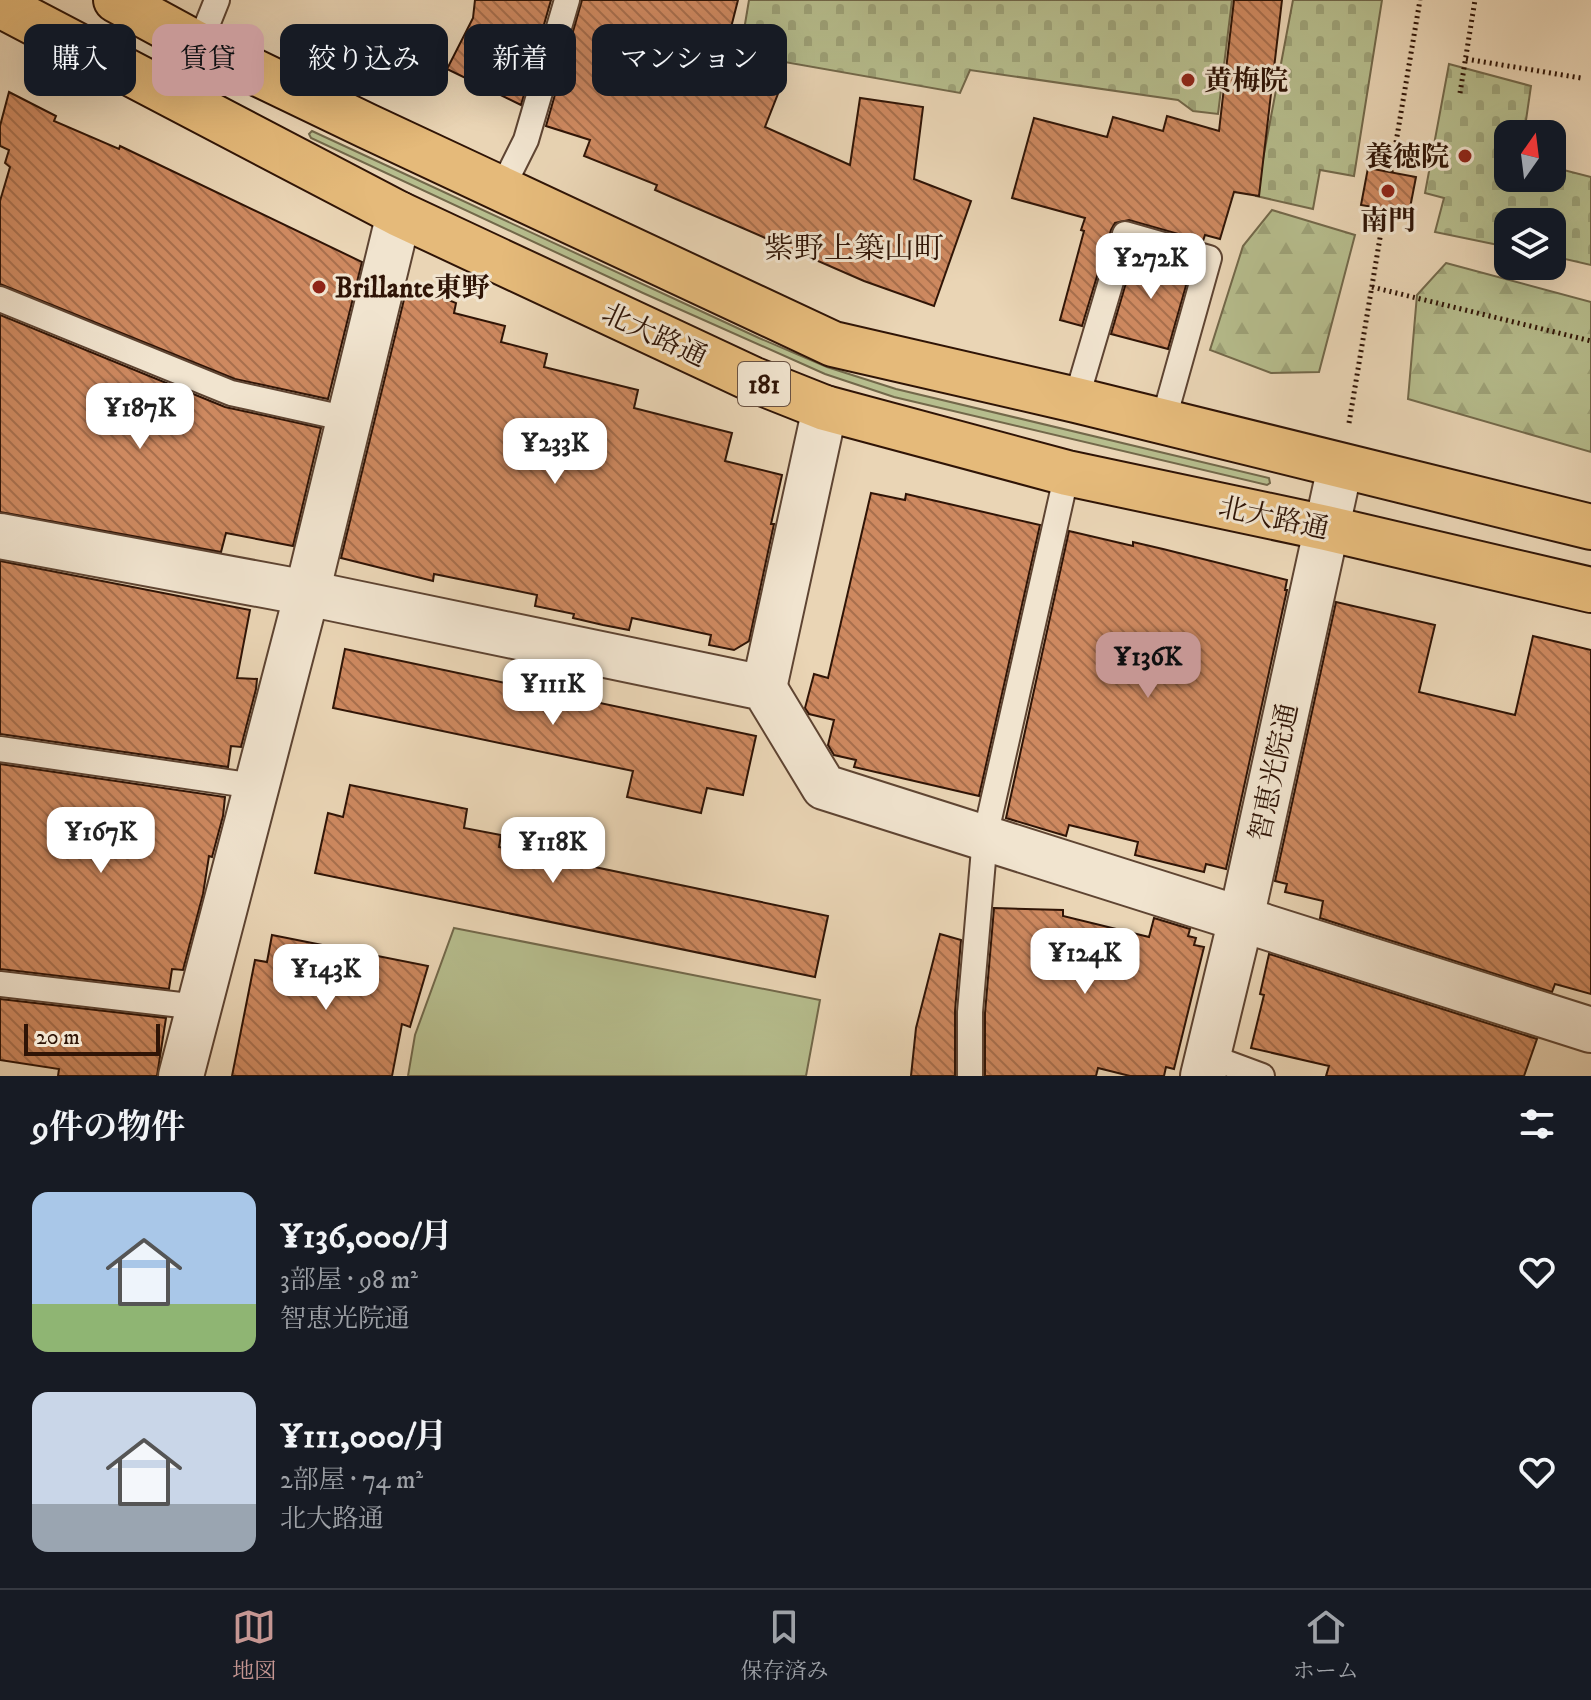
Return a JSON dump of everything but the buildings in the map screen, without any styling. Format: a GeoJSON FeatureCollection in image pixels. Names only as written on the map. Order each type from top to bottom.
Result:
{"type":"FeatureCollection","features":[{"type":"Feature","properties":{"kind":"main road","name":"181"},"geometry":{"type":"LineString","coordinates":[[116,0],[160,24]]}},
{"type":"Feature","properties":{"kind":"main road","name":"北大路通"},"geometry":{"type":"LineString","coordinates":[[0,5],[399,214],[752,379],[825,408],[1067,473],[1326,528],[1591,590]]}},
{"type":"Feature","properties":{"kind":"main road","name":"181"},"geometry":{"type":"LineString","coordinates":[[264,76],[833,344],[1076,400],[1591,527]]}},
{"type":"Feature","properties":{"kind":"street"},"geometry":{"type":"LineString","coordinates":[[181,1076],[307,593],[399,214]]}},
{"type":"Feature","properties":{"kind":"street"},"geometry":{"type":"LineString","coordinates":[[825,408],[764,688],[824,787],[1591,1030]]}},
{"type":"Feature","properties":{"kind":"street","name":"智恵光院通"},"geometry":{"type":"LineString","coordinates":[[1205,1066],[1241,919],[1340,467]]}},
{"type":"Feature","properties":{"kind":"street"},"geometry":{"type":"LineString","coordinates":[[0,536],[307,593],[764,688]]}},
{"type":"Feature","properties":{"kind":"lane"},"geometry":{"type":"LineString","coordinates":[[207,24],[217,0]]}},
{"type":"Feature","properties":{"kind":"lane"},"geometry":{"type":"LineString","coordinates":[[501,190],[526,140],[567,0]]}},
{"type":"Feature","properties":{"kind":"lane"},"geometry":{"type":"LineString","coordinates":[[1076,400],[1125,234],[1209,258],[1163,422]]}},
{"type":"Feature","properties":{"kind":"lane"},"geometry":{"type":"LineString","coordinates":[[0,299],[231,393],[348,419]]}},
{"type":"Feature","properties":{"kind":"lane"},"geometry":{"type":"LineString","coordinates":[[970,1076],[970,1012],[985,837],[1067,473]]}},
{"type":"Feature","properties":{"kind":"lane"},"geometry":{"type":"LineString","coordinates":[[0,749],[255,786]]}},
{"type":"Feature","properties":{"kind":"lane"},"geometry":{"type":"LineString","coordinates":[[0,984],[198,1007]]}},
{"type":"Feature","properties":{"kind":"lane"},"geometry":{"type":"LineString","coordinates":[[1205,1066],[1262,1076]]}},
{"type":"Feature","properties":{"kind":"path"},"geometry":{"type":"LineString","coordinates":[[1391,172],[1420,0]]}},
{"type":"Feature","properties":{"kind":"path"},"geometry":{"type":"LineString","coordinates":[[1460,93],[1475,0]]}},
{"type":"Feature","properties":{"kind":"path"},"geometry":{"type":"LineString","coordinates":[[1466,59],[1581,78]]}},
{"type":"Feature","properties":{"kind":"path"},"geometry":{"type":"LineString","coordinates":[[1352,408],[1385,208]]}},
{"type":"Feature","properties":{"kind":"path"},"geometry":{"type":"LineString","coordinates":[[1372,287],[1591,341]]}},
{"type":"Feature","properties":{"kind":"green space"},"geometry":{"type":"Polygon","coordinates":[[[749,0],[1232,0],[1218,114],[1193,111],[1178,100],[970,70],[960,93],[787,62],[787,24],[745,24],[749,0]]]}},
{"type":"Feature","properties":{"kind":"green space"},"geometry":{"type":"Polygon","coordinates":[[[1293,0],[1382,0],[1354,176],[1320,170],[1313,209],[1256,196],[1293,0]]]}},
{"type":"Feature","properties":{"kind":"green space"},"geometry":{"type":"Polygon","coordinates":[[[1449,64],[1531,86],[1526,120],[1494,120],[1494,192],[1566,192],[1566,171],[1591,177],[1591,265],[1566,259],[1566,208],[1494,208],[1494,244],[1435,232],[1444,198],[1425,193],[1449,64]]]}},
{"type":"Feature","properties":{"kind":"green space"},"geometry":{"type":"Polygon","coordinates":[[[312,131],[827,367],[896,389],[1269,478],[1270,483],[1267,485],[894,397],[825,374],[311,138],[309,134],[312,131]]]}},
{"type":"Feature","properties":{"kind":"green space"},"geometry":{"type":"Polygon","coordinates":[[[1272,210],[1355,235],[1319,372],[1271,373],[1210,350],[1243,246],[1272,210]]]}},
{"type":"Feature","properties":{"kind":"green space"},"geometry":{"type":"Polygon","coordinates":[[[1446,263],[1494,276],[1494,280],[1509,280],[1591,302],[1591,452],[1408,399],[1417,295],[1446,263]]]}},
{"type":"Feature","properties":{"kind":"green space"},"geometry":{"type":"Polygon","coordinates":[[[454,928],[820,1000],[806,1076],[408,1076],[415,1035],[454,928]]]}},
{"type":"Feature","properties":{"kind":"place","name":"黄梅院"},"geometry":{"type":"Point","coordinates":[1188,80]}},
{"type":"Feature","properties":{"kind":"place","name":"養徳院"},"geometry":{"type":"Point","coordinates":[1465,156]}},
{"type":"Feature","properties":{"kind":"place","name":"南門"},"geometry":{"type":"Point","coordinates":[1388,191]}},
{"type":"Feature","properties":{"kind":"place","name":"Brillante東野"},"geometry":{"type":"Point","coordinates":[319,287]}},
{"type":"Feature","properties":{"kind":"district","name":"紫野上築山町"},"geometry":{"type":"Point","coordinates":[854,248]}}]}
